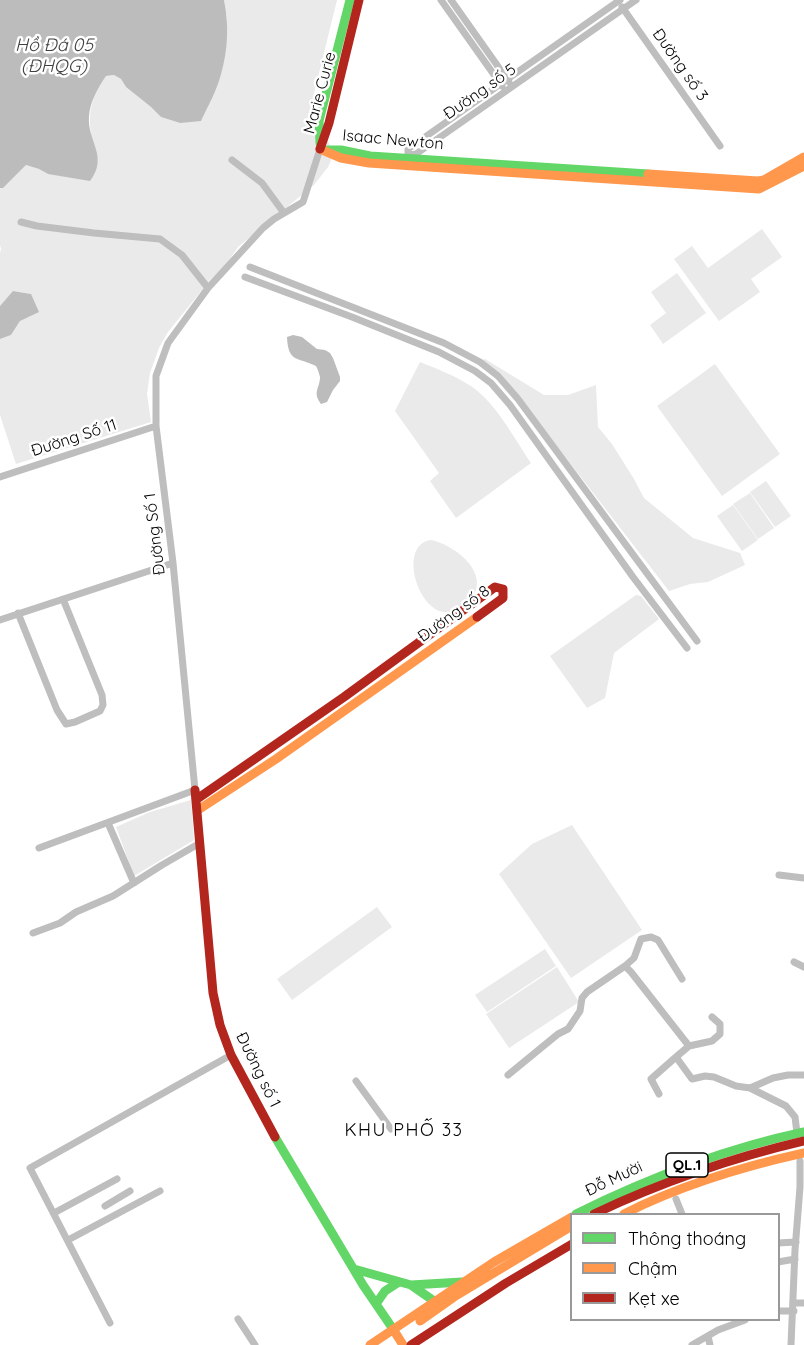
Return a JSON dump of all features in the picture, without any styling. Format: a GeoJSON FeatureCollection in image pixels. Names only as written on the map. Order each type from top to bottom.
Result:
{"type":"FeatureCollection","features":[{"type":"Feature","properties":{"kind":"main road","name":"Marie Curie"},"geometry":{"type":"LineString","coordinates":[[320,149],[319,121],[350,0]]}},
{"type":"Feature","properties":{"kind":"main road","name":"Marie Curie"},"geometry":{"type":"LineString","coordinates":[[320,149],[329,123],[359,0]]}},
{"type":"Feature","properties":{"kind":"main road","name":"Isaac Newton"},"geometry":{"type":"LineString","coordinates":[[320,149],[341,150],[370,156],[758,181],[764,180],[804,157]]}},
{"type":"Feature","properties":{"kind":"main road","name":"Isaac Newton"},"geometry":{"type":"LineString","coordinates":[[320,149],[341,158],[369,163],[759,189],[804,166]]}},
{"type":"Feature","properties":{"kind":"main road","name":"Đường số 8"},"geometry":{"type":"LineString","coordinates":[[196,795],[269,750],[495,587],[503,590],[503,598],[276,759],[198,810]]}},
{"type":"Feature","properties":{"kind":"main road"},"geometry":{"type":"LineString","coordinates":[[344,697],[352,706]]}},
{"type":"Feature","properties":{"kind":"main road"},"geometry":{"type":"LineString","coordinates":[[269,750],[276,759]]}},
{"type":"Feature","properties":{"kind":"main road","name":"Đường số 1"},"geometry":{"type":"LineString","coordinates":[[196,795],[213,993],[220,1025],[231,1055],[274,1136],[402,1345]]}},
{"type":"Feature","properties":{"kind":"main road","name":"Đỗ Mười"},"geometry":{"type":"LineString","coordinates":[[580,1213],[662,1174],[752,1144],[800,1132]]}},
{"type":"Feature","properties":{"kind":"main road","name":"Đỗ Mười"},"geometry":{"type":"LineString","coordinates":[[598,1213],[633,1196],[712,1166],[804,1141]]}},
{"type":"Feature","properties":{"kind":"main road","name":"QL.1"},"geometry":{"type":"LineString","coordinates":[[644,1213],[705,1188],[802,1157]]}},
{"type":"Feature","properties":{"kind":"main road","name":"QL.1"},"geometry":{"type":"LineString","coordinates":[[628,1213],[703,1180],[764,1162],[802,1157]]}},
{"type":"Feature","properties":{"kind":"main road"},"geometry":{"type":"LineString","coordinates":[[436,1304],[462,1282],[549,1228],[570,1218]]}},
{"type":"Feature","properties":{"kind":"main road"},"geometry":{"type":"LineString","coordinates":[[378,1344],[393,1330],[436,1304],[473,1286],[570,1227]]}},
{"type":"Feature","properties":{"kind":"main road"},"geometry":{"type":"LineString","coordinates":[[424,1345],[507,1283],[570,1245]]}},
{"type":"Feature","properties":{"kind":"main road"},"geometry":{"type":"LineString","coordinates":[[411,1345],[570,1253]]}},
{"type":"Feature","properties":{"kind":"main road"},"geometry":{"type":"LineString","coordinates":[[354,1269],[411,1285],[462,1282]]}},
{"type":"Feature","properties":{"kind":"main road"},"geometry":{"type":"LineString","coordinates":[[376,1304],[380,1295],[387,1288],[399,1282]]}},
{"type":"Feature","properties":{"kind":"main road"},"geometry":{"type":"LineString","coordinates":[[411,1285],[436,1304],[449,1325]]}},
{"type":"Feature","properties":{"kind":"main road"},"geometry":{"type":"LineString","coordinates":[[378,1344],[393,1330]]}},
{"type":"Feature","properties":{"kind":"street"},"geometry":{"type":"LineString","coordinates":[[441,0],[505,91]]}},
{"type":"Feature","properties":{"kind":"street"},"geometry":{"type":"LineString","coordinates":[[451,0],[513,86]]}},
{"type":"Feature","properties":{"kind":"street","name":"Đường số 5"},"geometry":{"type":"LineString","coordinates":[[618,0],[408,149],[408,154],[411,156],[416,154],[636,0]]}},
{"type":"Feature","properties":{"kind":"street","name":"Đường số 3"},"geometry":{"type":"LineString","coordinates":[[618,0],[720,146]]}},
{"type":"Feature","properties":{"kind":"street"},"geometry":{"type":"LineString","coordinates":[[21,222],[94,233],[160,239],[182,255],[208,288],[263,228],[303,202],[320,149]]}},
{"type":"Feature","properties":{"kind":"street"},"geometry":{"type":"LineString","coordinates":[[232,160],[262,183],[284,213]]}},
{"type":"Feature","properties":{"kind":"street"},"geometry":{"type":"LineString","coordinates":[[250,267],[444,344],[473,358],[498,376],[518,399],[697,641]]}},
{"type":"Feature","properties":{"kind":"street"},"geometry":{"type":"LineString","coordinates":[[244,277],[440,352],[475,371],[491,383],[510,405],[633,577],[687,648]]}},
{"type":"Feature","properties":{"kind":"street","name":"Đường Số 1"},"geometry":{"type":"LineString","coordinates":[[196,795],[156,426],[156,376],[168,343],[208,288]]}},
{"type":"Feature","properties":{"kind":"street","name":"Đường Số 11"},"geometry":{"type":"LineString","coordinates":[[0,477],[156,426]]}},
{"type":"Feature","properties":{"kind":"street"},"geometry":{"type":"LineString","coordinates":[[0,620],[172,563]]}},
{"type":"Feature","properties":{"kind":"street"},"geometry":{"type":"LineString","coordinates":[[633,577],[642,574],[643,569]]}},
{"type":"Feature","properties":{"kind":"street"},"geometry":{"type":"LineString","coordinates":[[18,614],[57,710],[66,724],[75,722],[100,711],[103,703],[102,694],[63,599]]}},
{"type":"Feature","properties":{"kind":"street"},"geometry":{"type":"LineString","coordinates":[[39,848],[196,795]]}},
{"type":"Feature","properties":{"kind":"street"},"geometry":{"type":"LineString","coordinates":[[108,823],[134,884]]}},
{"type":"Feature","properties":{"kind":"street"},"geometry":{"type":"LineString","coordinates":[[33,933],[107,899],[200,843]]}},
{"type":"Feature","properties":{"kind":"street"},"geometry":{"type":"LineString","coordinates":[[779,875],[804,878]]}},
{"type":"Feature","properties":{"kind":"street"},"geometry":{"type":"LineString","coordinates":[[507,1075],[558,1034],[568,1029],[580,1011],[582,998],[634,957],[641,939],[651,937],[658,940],[682,979]]}},
{"type":"Feature","properties":{"kind":"street"},"geometry":{"type":"LineString","coordinates":[[794,962],[804,967]]}},
{"type":"Feature","properties":{"kind":"street"},"geometry":{"type":"LineString","coordinates":[[625,966],[689,1046]]}},
{"type":"Feature","properties":{"kind":"street"},"geometry":{"type":"LineString","coordinates":[[659,1094],[651,1079],[689,1046],[712,1041],[720,1034],[720,1024],[712,1017]]}},
{"type":"Feature","properties":{"kind":"street"},"geometry":{"type":"LineString","coordinates":[[110,1323],[30,1168],[231,1055]]}},
{"type":"Feature","properties":{"kind":"street"},"geometry":{"type":"LineString","coordinates":[[676,1057],[692,1078],[714,1077],[736,1086],[750,1088],[786,1106],[795,1117],[800,1132]]}},
{"type":"Feature","properties":{"kind":"street"},"geometry":{"type":"LineString","coordinates":[[750,1088],[773,1078],[804,1075]]}},
{"type":"Feature","properties":{"kind":"street"},"geometry":{"type":"LineString","coordinates":[[356,1081],[391,1129]]}},
{"type":"Feature","properties":{"kind":"street"},"geometry":{"type":"LineString","coordinates":[[791,1345],[802,1157]]}},
{"type":"Feature","properties":{"kind":"street"},"geometry":{"type":"LineString","coordinates":[[54,1213],[117,1179]]}},
{"type":"Feature","properties":{"kind":"street"},"geometry":{"type":"LineString","coordinates":[[105,1206],[130,1191]]}},
{"type":"Feature","properties":{"kind":"street"},"geometry":{"type":"LineString","coordinates":[[68,1240],[160,1191]]}},
{"type":"Feature","properties":{"kind":"street"},"geometry":{"type":"LineString","coordinates":[[676,1199],[681,1213]]}},
{"type":"Feature","properties":{"kind":"street"},"geometry":{"type":"LineString","coordinates":[[780,1243],[796,1242]]}},
{"type":"Feature","properties":{"kind":"street"},"geometry":{"type":"LineString","coordinates":[[780,1262],[797,1261]]}},
{"type":"Feature","properties":{"kind":"street"},"geometry":{"type":"LineString","coordinates":[[794,1303],[804,1303]]}},
{"type":"Feature","properties":{"kind":"street"},"geometry":{"type":"LineString","coordinates":[[780,1311],[794,1311]]}},
{"type":"Feature","properties":{"kind":"street"},"geometry":{"type":"LineString","coordinates":[[238,1318],[255,1345]]}},
{"type":"Feature","properties":{"kind":"street"},"geometry":{"type":"LineString","coordinates":[[692,1345],[718,1330],[743,1321]]}},
{"type":"Feature","properties":{"kind":"street"},"geometry":{"type":"LineString","coordinates":[[708,1336],[710,1345]]}},
{"type":"Feature","properties":{"kind":"shaded area"},"geometry":{"type":"Polygon","coordinates":[[[224,0],[337,0],[308,118],[326,139],[334,154],[328,167],[314,185],[238,247],[225,266],[210,280],[168,332],[159,348],[150,373],[147,394],[151,422],[16,464],[0,415],[0,339],[11,335],[20,321],[31,294],[14,291],[0,306],[0,188],[3,188],[26,165],[48,174],[91,133],[92,103],[106,76],[114,75],[121,79],[126,87],[161,117],[180,123],[227,19],[224,0]]]}},
{"type":"Feature","properties":{"kind":"shaded area"},"geometry":{"type":"Polygon","coordinates":[[[762,229],[782,257],[751,279],[760,292],[719,321],[674,259],[692,246],[708,268],[762,229]]]}},
{"type":"Feature","properties":{"kind":"shaded area"},"geometry":{"type":"Polygon","coordinates":[[[677,273],[706,313],[663,344],[650,325],[666,313],[651,292],[677,273]]]}},
{"type":"Feature","properties":{"kind":"shaded area"},"geometry":{"type":"Polygon","coordinates":[[[485,359],[544,395],[568,395],[596,385],[598,427],[612,444],[644,498],[693,538],[740,553],[745,565],[708,582],[690,584],[669,591],[501,374],[483,360],[485,359]]]}},
{"type":"Feature","properties":{"kind":"shaded area"},"geometry":{"type":"Polygon","coordinates":[[[420,362],[459,379],[480,393],[504,422],[531,463],[456,518],[430,481],[439,473],[395,411],[420,362]]]}},
{"type":"Feature","properties":{"kind":"shaded area"},"geometry":{"type":"Polygon","coordinates":[[[715,364],[780,454],[722,496],[657,406],[715,364]]]}},
{"type":"Feature","properties":{"kind":"shaded area"},"geometry":{"type":"Polygon","coordinates":[[[766,481],[791,516],[775,527],[750,492],[766,481]]]}},
{"type":"Feature","properties":{"kind":"shaded area"},"geometry":{"type":"Polygon","coordinates":[[[750,493],[774,528],[758,539],[733,504],[750,493]]]}},
{"type":"Feature","properties":{"kind":"shaded area"},"geometry":{"type":"Polygon","coordinates":[[[733,505],[758,540],[742,551],[717,516],[733,505]]]}},
{"type":"Feature","properties":{"kind":"shaded area"},"geometry":{"type":"Polygon","coordinates":[[[431,540],[456,551],[473,569],[477,580],[476,590],[469,601],[456,610],[444,612],[433,607],[423,597],[417,583],[414,569],[415,555],[420,545],[431,540]]]}},
{"type":"Feature","properties":{"kind":"shaded area"},"geometry":{"type":"Polygon","coordinates":[[[636,595],[641,596],[659,619],[614,653],[605,698],[587,708],[550,656],[636,595]]]}},
{"type":"Feature","properties":{"kind":"shaded area"},"geometry":{"type":"Polygon","coordinates":[[[191,800],[194,840],[134,876],[116,827],[150,812],[191,800]]]}},
{"type":"Feature","properties":{"kind":"shaded area"},"geometry":{"type":"Polygon","coordinates":[[[572,825],[642,930],[571,978],[499,874],[532,844],[572,825]]]}},
{"type":"Feature","properties":{"kind":"shaded area"},"geometry":{"type":"Polygon","coordinates":[[[377,907],[392,927],[292,1000],[277,979],[377,907]]]}},
{"type":"Feature","properties":{"kind":"shaded area"},"geometry":{"type":"Polygon","coordinates":[[[545,949],[556,966],[487,1012],[475,995],[545,949]]]}},
{"type":"Feature","properties":{"kind":"shaded area"},"geometry":{"type":"Polygon","coordinates":[[[557,967],[579,1002],[509,1048],[486,1014],[557,967]]]}},
{"type":"Feature","properties":{"kind":"water","name":"Hồ Đá 05 (ĐHQG)"},"geometry":{"type":"Polygon","coordinates":[[[0,0],[224,0],[227,19],[225,55],[217,86],[201,121],[180,123],[161,117],[126,87],[121,79],[114,75],[106,76],[95,95],[89,116],[91,134],[98,156],[98,164],[90,181],[48,174],[26,165],[3,188],[0,188],[0,0]]]}},
{"type":"Feature","properties":{"kind":"water"},"geometry":{"type":"Polygon","coordinates":[[[13,291],[31,294],[39,312],[20,321],[11,335],[0,339],[0,306],[13,291]]]}},
{"type":"Feature","properties":{"kind":"water"},"geometry":{"type":"Polygon","coordinates":[[[293,335],[302,337],[317,349],[325,350],[333,358],[340,381],[327,402],[321,404],[317,396],[320,377],[316,366],[295,358],[289,351],[287,337],[293,335]]]}},
{"type":"Feature","properties":{"kind":"traffic: fast"},"geometry":{"type":"LineString","coordinates":[[320,143],[319,121],[350,0]]}},
{"type":"Feature","properties":{"kind":"traffic: fast"},"geometry":{"type":"LineString","coordinates":[[328,150],[341,150],[370,156],[648,174]]}},
{"type":"Feature","properties":{"kind":"traffic: fast"},"geometry":{"type":"LineString","coordinates":[[578,1213],[631,1188],[687,1166],[745,1147],[804,1132]]}},
{"type":"Feature","properties":{"kind":"traffic: fast"},"geometry":{"type":"LineString","coordinates":[[275,1137],[363,1285],[393,1329]]}},
{"type":"Feature","properties":{"kind":"traffic: fast"},"geometry":{"type":"LineString","coordinates":[[354,1269],[411,1285],[434,1301]]}},
{"type":"Feature","properties":{"kind":"traffic: fast"},"geometry":{"type":"LineString","coordinates":[[376,1304],[385,1291],[399,1282]]}},
{"type":"Feature","properties":{"kind":"traffic: fast"},"geometry":{"type":"LineString","coordinates":[[411,1285],[462,1282]]}},
{"type":"Feature","properties":{"kind":"traffic: slow"},"geometry":{"type":"LineString","coordinates":[[320,149],[341,158],[369,163],[759,189],[804,166]]}},
{"type":"Feature","properties":{"kind":"traffic: slow"},"geometry":{"type":"LineString","coordinates":[[648,174],[758,181],[764,180],[804,157]]}},
{"type":"Feature","properties":{"kind":"traffic: slow"},"geometry":{"type":"LineString","coordinates":[[198,810],[276,759],[477,617]]}},
{"type":"Feature","properties":{"kind":"traffic: slow"},"geometry":{"type":"LineString","coordinates":[[626,1213],[667,1194],[712,1178],[804,1153]]}},
{"type":"Feature","properties":{"kind":"traffic: slow"},"geometry":{"type":"LineString","coordinates":[[370,1345],[494,1262],[570,1218]]}},
{"type":"Feature","properties":{"kind":"traffic: slow"},"geometry":{"type":"LineString","coordinates":[[420,1321],[454,1297],[570,1227]]}},
{"type":"Feature","properties":{"kind":"traffic: slow"},"geometry":{"type":"LineString","coordinates":[[393,1329],[403,1345]]}},
{"type":"Feature","properties":{"kind":"traffic: jam"},"geometry":{"type":"LineString","coordinates":[[320,149],[329,123],[359,0]]}},
{"type":"Feature","properties":{"kind":"traffic: jam"},"geometry":{"type":"LineString","coordinates":[[197,799],[344,697],[495,587],[503,589],[503,598],[477,617]]}},
{"type":"Feature","properties":{"kind":"traffic: jam"},"geometry":{"type":"LineString","coordinates":[[195,790],[213,993],[220,1025],[231,1055],[275,1137]]}},
{"type":"Feature","properties":{"kind":"traffic: jam"},"geometry":{"type":"LineString","coordinates":[[596,1213],[645,1191],[697,1172],[804,1141]]}},
{"type":"Feature","properties":{"kind":"traffic: jam"},"geometry":{"type":"LineString","coordinates":[[411,1345],[506,1283],[570,1245]]}},
{"type":"Feature","properties":{"kind":"district","name":"KHU PHỐ 33"},"geometry":{"type":"Point","coordinates":[404,1131]}}]}
